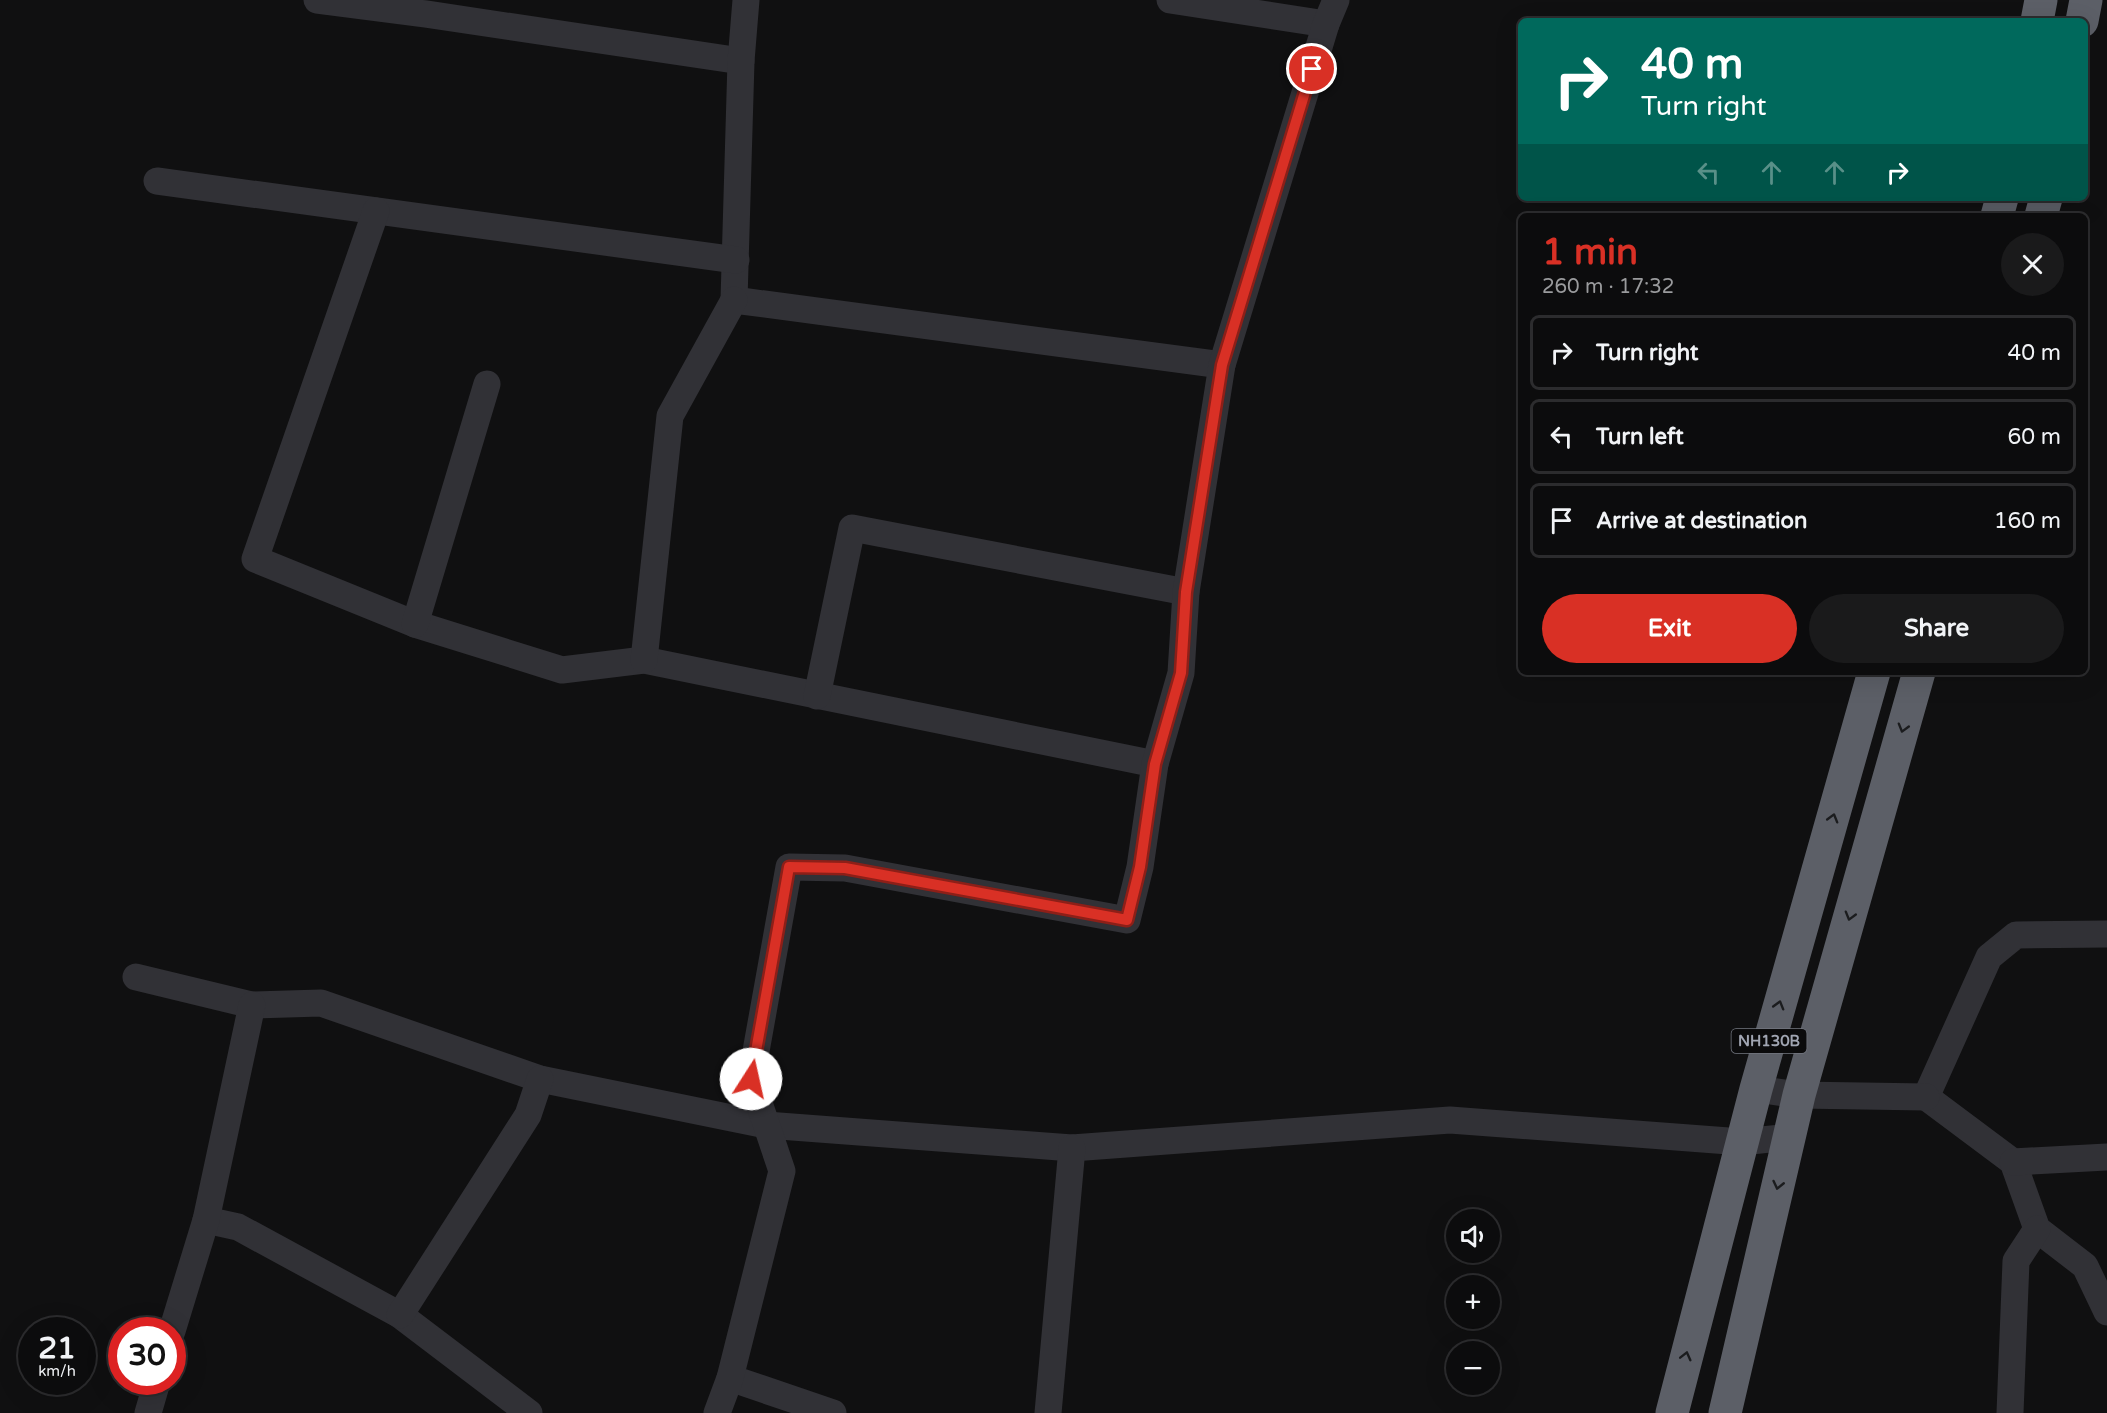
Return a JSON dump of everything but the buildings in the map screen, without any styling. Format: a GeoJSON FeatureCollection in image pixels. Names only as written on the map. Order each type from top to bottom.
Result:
{"type":"FeatureCollection","features":[{"type":"Feature","properties":{"kind":"highway"},"geometry":{"type":"LineString","coordinates":[[2038,18],[2041,0]]}},
{"type":"Feature","properties":{"kind":"highway"},"geometry":{"type":"LineString","coordinates":[[2083,18],[2086,0]]}},
{"type":"Feature","properties":{"kind":"highway","name":"NH130B"},"geometry":{"type":"LineString","coordinates":[[1672,1413],[1756,1089],[1873,675]]}},
{"type":"Feature","properties":{"kind":"highway","name":"NH130B"},"geometry":{"type":"LineString","coordinates":[[1725,1413],[1799,1095],[1918,675]]}},
{"type":"Feature","properties":{"kind":"street"},"geometry":{"type":"LineString","coordinates":[[318,0],[428,7],[741,61]]}},
{"type":"Feature","properties":{"kind":"street"},"geometry":{"type":"LineString","coordinates":[[644,660],[670,416],[734,300],[741,61],[746,0]]}},
{"type":"Feature","properties":{"kind":"street"},"geometry":{"type":"LineString","coordinates":[[717,1413],[730,1378],[782,1171],[751,1079],[789,867],[845,868],[1127,920],[1140,867],[1155,764],[1181,673],[1186,592],[1222,365],[1331,12],[1170,0]]}},
{"type":"Feature","properties":{"kind":"street"},"geometry":{"type":"LineString","coordinates":[[157,181],[736,260]]}},
{"type":"Feature","properties":{"kind":"street"},"geometry":{"type":"LineString","coordinates":[[376,211],[255,559],[415,624],[562,670],[644,660],[1155,764]]}},
{"type":"Feature","properties":{"kind":"street"},"geometry":{"type":"LineString","coordinates":[[734,300],[1222,365]]}},
{"type":"Feature","properties":{"kind":"street"},"geometry":{"type":"LineString","coordinates":[[415,624],[487,384]]}},
{"type":"Feature","properties":{"kind":"street"},"geometry":{"type":"LineString","coordinates":[[817,696],[852,528],[1186,592]]}},
{"type":"Feature","properties":{"kind":"street"},"geometry":{"type":"LineString","coordinates":[[1926,1097],[1989,957],[2016,935],[2107,934]]}},
{"type":"Feature","properties":{"kind":"street"},"geometry":{"type":"LineString","coordinates":[[136,978],[252,1005],[321,1003],[540,1079],[766,1125],[1072,1148],[1450,1120],[1742,1142],[1789,1137]]}},
{"type":"Feature","properties":{"kind":"street"},"geometry":{"type":"LineString","coordinates":[[176,1317],[206,1220],[252,1005]]}},
{"type":"Feature","properties":{"kind":"street"},"geometry":{"type":"LineString","coordinates":[[400,1314],[528,1116],[540,1079]]}},
{"type":"Feature","properties":{"kind":"street"},"geometry":{"type":"LineString","coordinates":[[1756,1089],[1799,1095],[1926,1097],[2013,1162],[2037,1229],[2085,1266],[2107,1312]]}},
{"type":"Feature","properties":{"kind":"street"},"geometry":{"type":"LineString","coordinates":[[1048,1413],[1072,1148]]}},
{"type":"Feature","properties":{"kind":"street"},"geometry":{"type":"LineString","coordinates":[[2013,1162],[2107,1157]]}},
{"type":"Feature","properties":{"kind":"street"},"geometry":{"type":"LineString","coordinates":[[206,1220],[238,1227],[400,1314],[529,1413]]}},
{"type":"Feature","properties":{"kind":"street"},"geometry":{"type":"LineString","coordinates":[[2010,1413],[2016,1261],[2037,1229]]}},
{"type":"Feature","properties":{"kind":"street"},"geometry":{"type":"LineString","coordinates":[[730,1378],[833,1413]]}},
{"type":"Feature","properties":{"kind":"street"},"geometry":{"type":"LineString","coordinates":[[148,1413],[153,1395]]}},
{"type":"Feature","properties":{"kind":"route"},"geometry":{"type":"LineString","coordinates":[[751,1079],[789,867],[845,868],[1127,920],[1140,867],[1155,764],[1181,673],[1186,592],[1222,365],[1312,69]]}}]}
